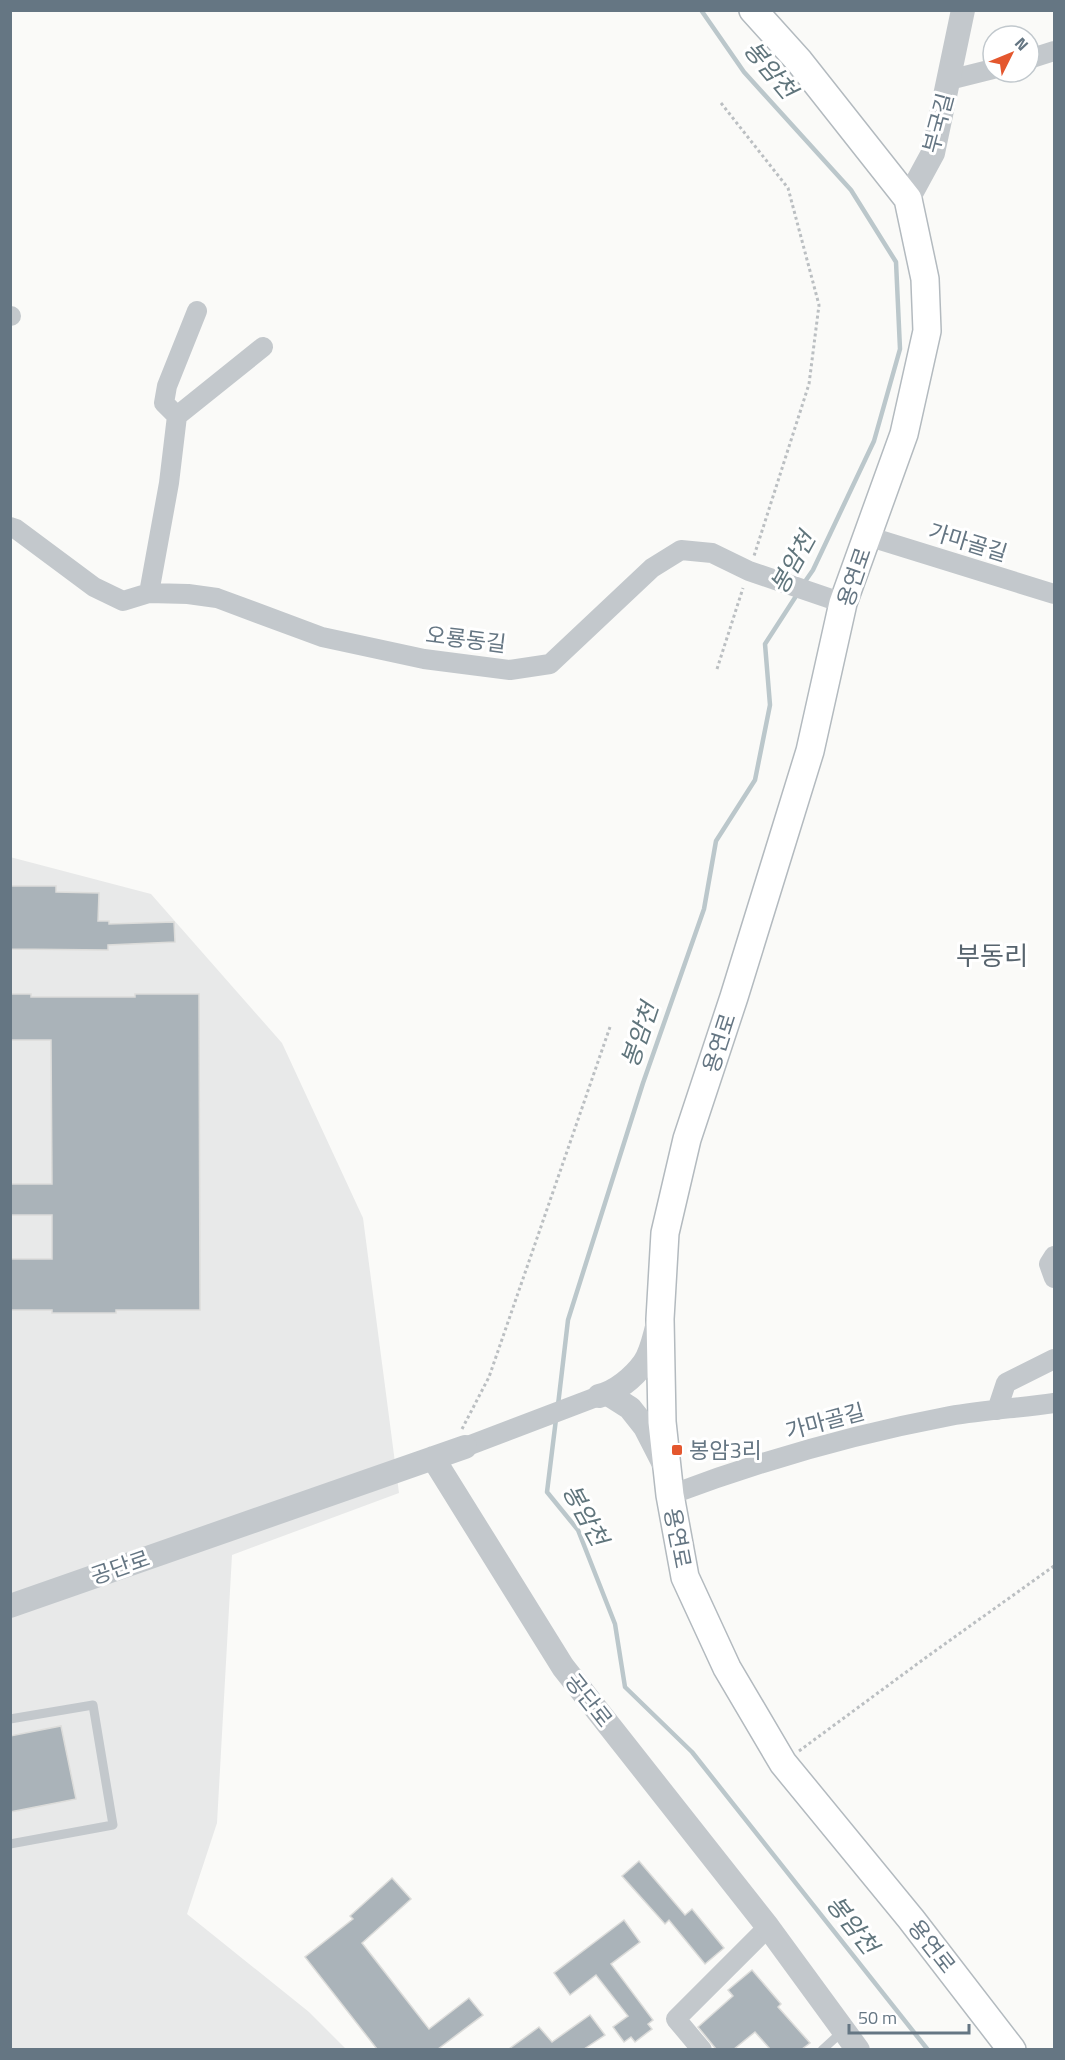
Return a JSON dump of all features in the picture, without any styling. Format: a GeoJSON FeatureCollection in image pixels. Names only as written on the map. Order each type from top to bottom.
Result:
{"type":"FeatureCollection","features":[{"type":"Feature","properties":{"kind":"main road","name":"용연로"},"geometry":{"type":"LineString","coordinates":[[753,10],[799,60],[908,199],[925,279],[927,331],[904,434],[874,538],[832,599],[810,751],[687,1139],[665,1233],[660,1319],[662,1422],[668,1483],[685,1577],[727,1668],[783,1763],[911,1919],[1012,2049]]}},
{"type":"Feature","properties":{"kind":"street","name":"부국길"},"geometry":{"type":"LineString","coordinates":[[908,199],[933,153],[963,10]]}},
{"type":"Feature","properties":{"kind":"street","name":"부국길"},"geometry":{"type":"LineString","coordinates":[[949,80],[981,72]]}},
{"type":"Feature","properties":{"kind":"street"},"geometry":{"type":"LineString","coordinates":[[177,416],[164,403],[167,386],[197,311]]}},
{"type":"Feature","properties":{"kind":"street"},"geometry":{"type":"LineString","coordinates":[[149,593],[169,483],[177,416],[263,347]]}},
{"type":"Feature","properties":{"kind":"street","name":"오룡동길"},"geometry":{"type":"LineString","coordinates":[[10,527],[94,587],[123,601],[149,593],[188,594],[217,598],[322,637],[424,659],[510,670],[550,663],[652,568],[681,550],[712,553],[749,571],[832,599]]}},
{"type":"Feature","properties":{"kind":"street","name":"가마골길"},"geometry":{"type":"LineString","coordinates":[[874,538],[1054,594]]}},
{"type":"Feature","properties":{"kind":"street"},"geometry":{"type":"LineString","coordinates":[[1054,1256],[1049,1264],[1054,1278]]}},
{"type":"Feature","properties":{"kind":"street"},"geometry":{"type":"LineString","coordinates":[[448,1453],[603,1395],[632,1376],[645,1361],[660,1319]]}},
{"type":"Feature","properties":{"kind":"street"},"geometry":{"type":"LineString","coordinates":[[997,1410],[1006,1383],[1054,1359]]}},
{"type":"Feature","properties":{"kind":"street"},"geometry":{"type":"LineString","coordinates":[[603,1395],[630,1408],[645,1427],[668,1483]]}},
{"type":"Feature","properties":{"kind":"street","name":"가마골길"},"geometry":{"type":"LineString","coordinates":[[668,1483],[738,1470],[872,1434],[952,1416],[1054,1403]]}},
{"type":"Feature","properties":{"kind":"street","name":"공단로"},"geometry":{"type":"LineString","coordinates":[[10,1606],[448,1453],[563,1666],[768,1927],[843,2040],[858,2049]]}},
{"type":"Feature","properties":{"kind":"street"},"geometry":{"type":"LineString","coordinates":[[702,2049],[676,2019],[768,1927]]}},
{"type":"Feature","properties":{"kind":"lane"},"geometry":{"type":"LineString","coordinates":[[10,1719],[93,1705],[113,1825],[10,1844]]}},
{"type":"Feature","properties":{"kind":"lane"},"geometry":{"type":"LineString","coordinates":[[822,2049],[843,2040]]}},
{"type":"Feature","properties":{"kind":"path"},"geometry":{"type":"LineString","coordinates":[[717,669],[809,384],[819,305],[788,188],[721,103]]}},
{"type":"Feature","properties":{"kind":"path"},"geometry":{"type":"LineString","coordinates":[[448,1453],[489,1377],[610,1027]]}},
{"type":"Feature","properties":{"kind":"path"},"geometry":{"type":"LineString","coordinates":[[783,1763],[1054,1566]]}},
{"type":"Feature","properties":{"kind":"shaded area"},"geometry":{"type":"Polygon","coordinates":[[[10,857],[151,894],[282,1043],[363,1218],[399,1493],[232,1555],[217,1823],[187,1914],[309,2012],[346,2049],[11,2049],[10,857]]]}},
{"type":"Feature","properties":{"kind":"building"},"geometry":{"type":"Polygon","coordinates":[[[10,886],[56,886],[56,892],[99,893],[98,921],[109,921],[109,924],[174,922],[175,942],[108,945],[108,950],[10,949],[10,886]]]}},
{"type":"Feature","properties":{"kind":"building"},"geometry":{"type":"Polygon","coordinates":[[[10,994],[31,994],[31,997],[135,997],[135,994],[199,994],[200,1310],[52,1313],[52,1310],[10,1310],[10,1259],[52,1259],[52,1215],[10,1215],[10,1184],[52,1184],[51,1040],[10,1040],[10,994]]]}},
{"type":"Feature","properties":{"kind":"building"},"geometry":{"type":"Polygon","coordinates":[[[61,1726],[76,1799],[10,1812],[10,1736],[61,1726]]]}},
{"type":"Feature","properties":{"kind":"building"},"geometry":{"type":"Polygon","coordinates":[[[639,1861],[685,1915],[692,1909],[724,1948],[705,1964],[669,1920],[665,1924],[622,1876],[639,1861]]]}},
{"type":"Feature","properties":{"kind":"building"},"geometry":{"type":"Polygon","coordinates":[[[392,1878],[411,1899],[362,1943],[429,2029],[469,1998],[483,2015],[438,2049],[377,2049],[305,1957],[353,1919],[350,1916],[392,1878]]]}},
{"type":"Feature","properties":{"kind":"building"},"geometry":{"type":"Polygon","coordinates":[[[624,1920],[640,1942],[611,1964],[653,2020],[648,2024],[652,2029],[635,2042],[631,2037],[624,2042],[613,2027],[628,2016],[596,1975],[570,1995],[554,1973],[624,1920]]]}},
{"type":"Feature","properties":{"kind":"building"},"geometry":{"type":"Polygon","coordinates":[[[752,1970],[781,2004],[778,2007],[810,2043],[802,2049],[770,2049],[755,2032],[734,2049],[716,2049],[698,2027],[733,1996],[728,1990],[752,1970]]]}},
{"type":"Feature","properties":{"kind":"building"},"geometry":{"type":"Polygon","coordinates":[[[590,2015],[605,2035],[584,2049],[509,2049],[539,2027],[552,2042],[590,2015]]]}},
{"type":"Feature","properties":{"kind":"waterway","name":"봉암천"},"geometry":{"type":"LineString","coordinates":[[701,10],[744,72],[851,190],[896,262],[900,349],[874,441],[813,570],[804,583]]}},
{"type":"Feature","properties":{"kind":"waterway","name":"봉암천"},"geometry":{"type":"LineString","coordinates":[[558,1405],[568,1320],[643,1083],[704,909],[716,841],[755,780],[770,705],[765,644],[798,593]]}},
{"type":"Feature","properties":{"kind":"waterway","name":"봉암천"},"geometry":{"type":"LineString","coordinates":[[556,1419],[547,1492],[578,1530],[615,1624],[625,1687],[692,1752],[928,2050]]}},
{"type":"Feature","properties":{"kind":"place","name":"봉암3리"},"geometry":{"type":"Point","coordinates":[677,1450]}},
{"type":"Feature","properties":{"kind":"district","name":"부동리"},"geometry":{"type":"Point","coordinates":[992,956]}}]}
